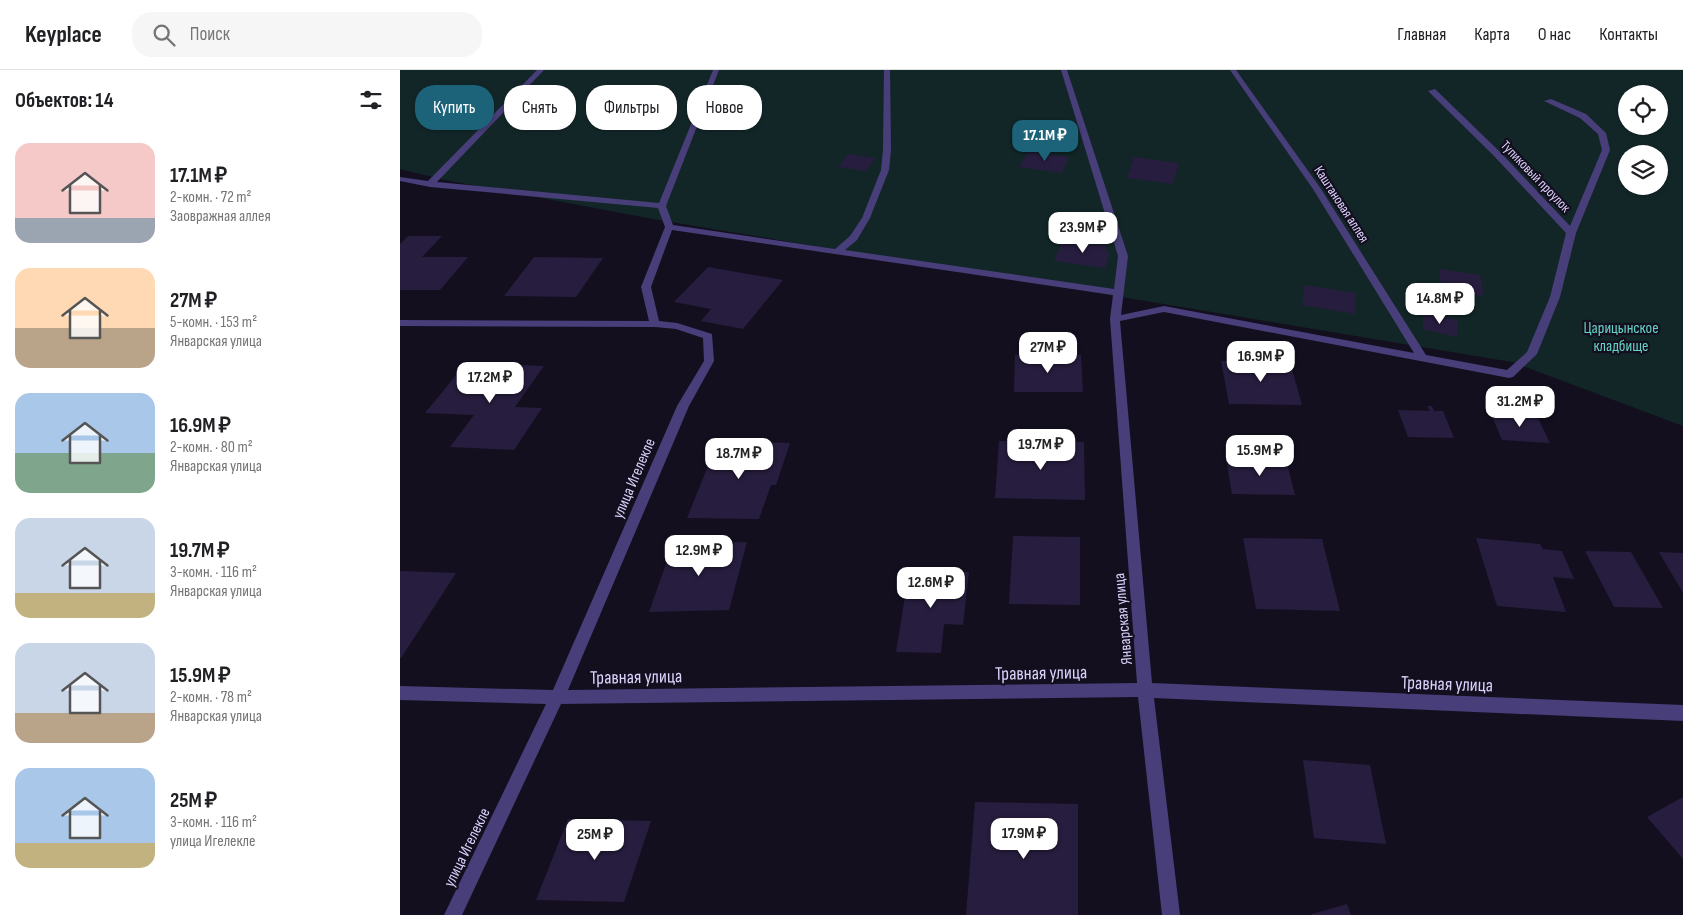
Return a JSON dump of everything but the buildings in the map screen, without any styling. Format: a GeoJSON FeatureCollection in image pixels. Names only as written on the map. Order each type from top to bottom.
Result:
{"type":"FeatureCollection","features":[{"type":"Feature","properties":{"kind":"street"},"geometry":{"type":"LineString","coordinates":[[430,184],[542,70]]}},
{"type":"Feature","properties":{"kind":"street"},"geometry":{"type":"LineString","coordinates":[[655,324],[646,287],[668,227],[662,206],[716,70]]}},
{"type":"Feature","properties":{"kind":"street"},"geometry":{"type":"LineString","coordinates":[[838,250],[854,238],[866,218],[885,170],[887,150],[887,70]]}},
{"type":"Feature","properties":{"kind":"street","name":"Январская улица"},"geometry":{"type":"LineString","coordinates":[[1064,70],[1123,256],[1115,319],[1145,690],[1171,915]]}},
{"type":"Feature","properties":{"kind":"street","name":"Каштановая аллея"},"geometry":{"type":"LineString","coordinates":[[1232,70],[1317,189],[1423,358]]}},
{"type":"Feature","properties":{"kind":"street","name":"Тупиковый проулок"},"geometry":{"type":"LineString","coordinates":[[1423,358],[1509,374],[1532,354],[1555,296],[1571,233],[1509,166],[1432,91]]}},
{"type":"Feature","properties":{"kind":"street"},"geometry":{"type":"LineString","coordinates":[[1548,101],[1583,116],[1602,133],[1606,150],[1571,233]]}},
{"type":"Feature","properties":{"kind":"street"},"geometry":{"type":"LineString","coordinates":[[400,179],[430,184],[662,206]]}},
{"type":"Feature","properties":{"kind":"street"},"geometry":{"type":"LineString","coordinates":[[668,227],[838,250],[1118,293]]}},
{"type":"Feature","properties":{"kind":"street"},"geometry":{"type":"LineString","coordinates":[[1115,319],[1164,309],[1423,358]]}},
{"type":"Feature","properties":{"kind":"street","name":"улица Игелекле"},"geometry":{"type":"LineString","coordinates":[[400,323],[655,324],[677,326],[708,336],[709,361],[683,406],[557,697],[453,915]]}},
{"type":"Feature","properties":{"kind":"street","name":"Травная улица"},"geometry":{"type":"LineString","coordinates":[[400,693],[557,697],[1145,690],[1683,713]]}},
{"type":"Feature","properties":{"kind":"green space","name":"Царицынское кладбище"},"geometry":{"type":"Polygon","coordinates":[[[400,70],[1683,70],[1683,426],[1512,362],[653,219],[445,180],[400,169],[400,70]]]}}]}
